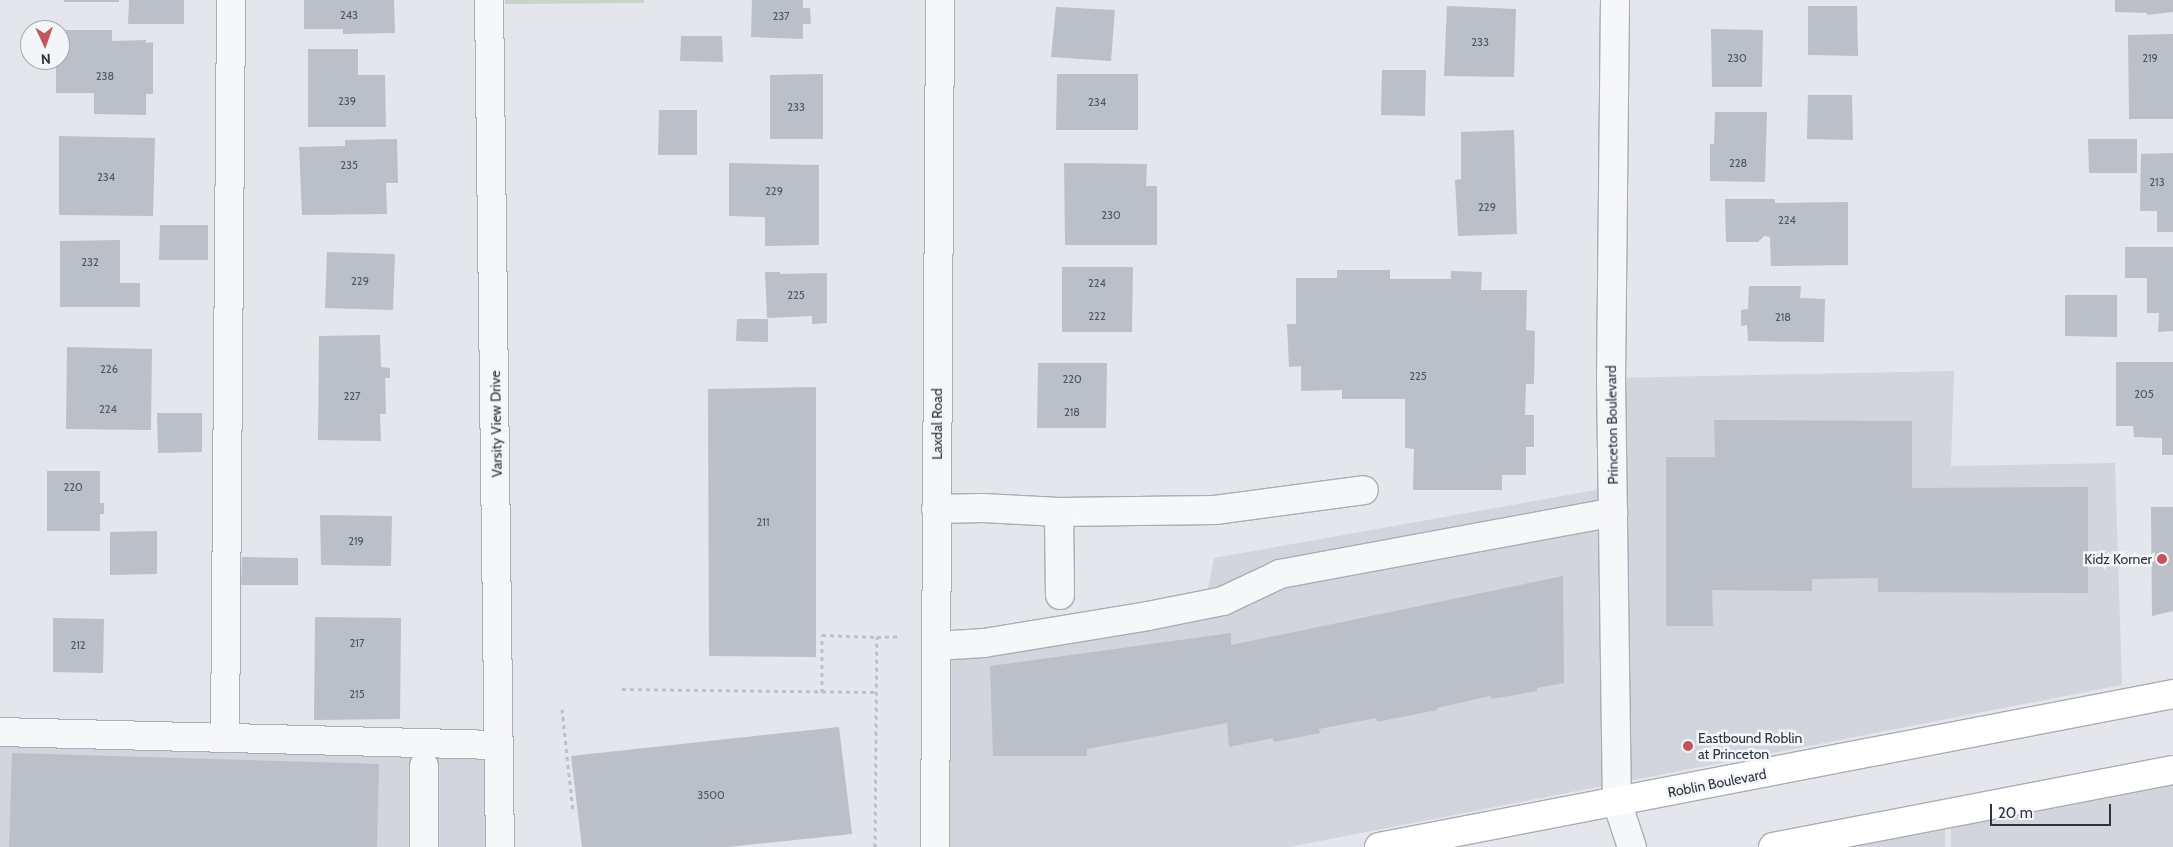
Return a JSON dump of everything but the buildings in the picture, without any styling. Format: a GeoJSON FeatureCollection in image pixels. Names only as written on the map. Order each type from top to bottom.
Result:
{"type":"FeatureCollection","features":[{"type":"Feature","properties":{"kind":"main road","name":"Roblin Boulevard"},"geometry":{"type":"LineString","coordinates":[[1379,847],[2173,694]]}},
{"type":"Feature","properties":{"kind":"main road"},"geometry":{"type":"LineString","coordinates":[[1773,847],[2173,770]]}},
{"type":"Feature","properties":{"kind":"street"},"geometry":{"type":"LineString","coordinates":[[225,738],[232,0]]}},
{"type":"Feature","properties":{"kind":"street","name":"Varsity View Drive"},"geometry":{"type":"LineString","coordinates":[[489,0],[500,847]]}},
{"type":"Feature","properties":{"kind":"street","name":"Laxdal Road"},"geometry":{"type":"LineString","coordinates":[[935,847],[940,0]]}},
{"type":"Feature","properties":{"kind":"street","name":"Princeton Boulevard"},"geometry":{"type":"LineString","coordinates":[[1615,0],[1611,378],[1617,802],[1632,847]]}},
{"type":"Feature","properties":{"kind":"street"},"geometry":{"type":"LineString","coordinates":[[936,509],[1060,512],[1215,510],[1364,490]]}},
{"type":"Feature","properties":{"kind":"street"},"geometry":{"type":"LineString","coordinates":[[1060,512],[1060,595]]}},
{"type":"Feature","properties":{"kind":"street"},"geometry":{"type":"LineString","coordinates":[[936,640],[984,643],[1157,614],[1224,601],[1280,574],[1613,512]]}},
{"type":"Feature","properties":{"kind":"street"},"geometry":{"type":"LineString","coordinates":[[0,732],[499,745]]}},
{"type":"Feature","properties":{"kind":"street"},"geometry":{"type":"LineString","coordinates":[[424,766],[424,847]]}},
{"type":"Feature","properties":{"kind":"path"},"geometry":{"type":"LineString","coordinates":[[822,692],[822,635],[936,640]]}},
{"type":"Feature","properties":{"kind":"path"},"geometry":{"type":"LineString","coordinates":[[876,847],[877,636]]}},
{"type":"Feature","properties":{"kind":"path"},"geometry":{"type":"LineString","coordinates":[[622,689],[877,692]]}},
{"type":"Feature","properties":{"kind":"path"},"geometry":{"type":"LineString","coordinates":[[562,709],[574,812]]}},
{"type":"Feature","properties":{"kind":"shaded area"},"geometry":{"type":"Polygon","coordinates":[[[1954,371],[1951,466],[2115,463],[2122,685],[1289,847],[931,847],[930,643],[1206,598],[1214,558],[1613,487],[1611,378],[1954,371]]]}},
{"type":"Feature","properties":{"kind":"shaded area"},"geometry":{"type":"Polygon","coordinates":[[[0,745],[489,754],[491,847],[0,847],[0,745]]]}},
{"type":"Feature","properties":{"kind":"shaded area"},"geometry":{"type":"Polygon","coordinates":[[[2173,783],[2173,847],[1951,847],[1951,826],[2173,783]]]}},
{"type":"Feature","properties":{"kind":"shaded area"},"geometry":{"type":"Polygon","coordinates":[[[1945,823],[1945,847],[1819,847],[1945,823]]]}},
{"type":"Feature","properties":{"kind":"green space"},"geometry":{"type":"Polygon","coordinates":[[[505,0],[644,0],[644,3],[505,4],[505,0]]]}},
{"type":"Feature","properties":{"kind":"place","name":"Kidz Korner"},"geometry":{"type":"Point","coordinates":[2162,559]}},
{"type":"Feature","properties":{"kind":"place","name":"Eastbound Roblin at Princeton"},"geometry":{"type":"Point","coordinates":[1688,746]}}]}
